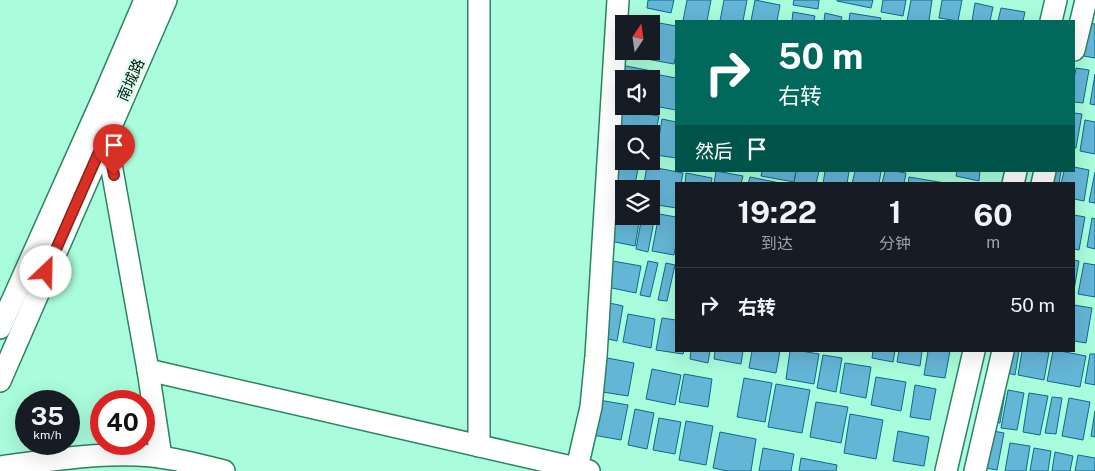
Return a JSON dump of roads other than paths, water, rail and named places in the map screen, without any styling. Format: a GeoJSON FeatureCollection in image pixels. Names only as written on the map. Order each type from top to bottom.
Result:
{"type":"FeatureCollection","features":[{"type":"Feature","properties":{"kind":"street","name":"南城路"},"geometry":{"type":"LineString","coordinates":[[0,328],[145,0]]}},
{"type":"Feature","properties":{"kind":"street","name":"南城路"},"geometry":{"type":"LineString","coordinates":[[0,380],[166,0]]}},
{"type":"Feature","properties":{"kind":"street"},"geometry":{"type":"LineString","coordinates":[[479,0],[479,446]]}},
{"type":"Feature","properties":{"kind":"street"},"geometry":{"type":"LineString","coordinates":[[148,370],[584,469],[596,356],[618,0]]}},
{"type":"Feature","properties":{"kind":"street"},"geometry":{"type":"LineString","coordinates":[[1051,20],[1056,0]]}},
{"type":"Feature","properties":{"kind":"street"},"geometry":{"type":"LineString","coordinates":[[1075,46],[1086,0]]}},
{"type":"Feature","properties":{"kind":"street"},"geometry":{"type":"LineString","coordinates":[[106,136],[148,370],[161,457]]}},
{"type":"Feature","properties":{"kind":"street"},"geometry":{"type":"LineString","coordinates":[[946,471],[974,352]]}},
{"type":"Feature","properties":{"kind":"street"},"geometry":{"type":"LineString","coordinates":[[975,471],[1003,352]]}},
{"type":"Feature","properties":{"kind":"street"},"geometry":{"type":"LineString","coordinates":[[0,467],[107,454],[172,458],[224,471]]}}]}
